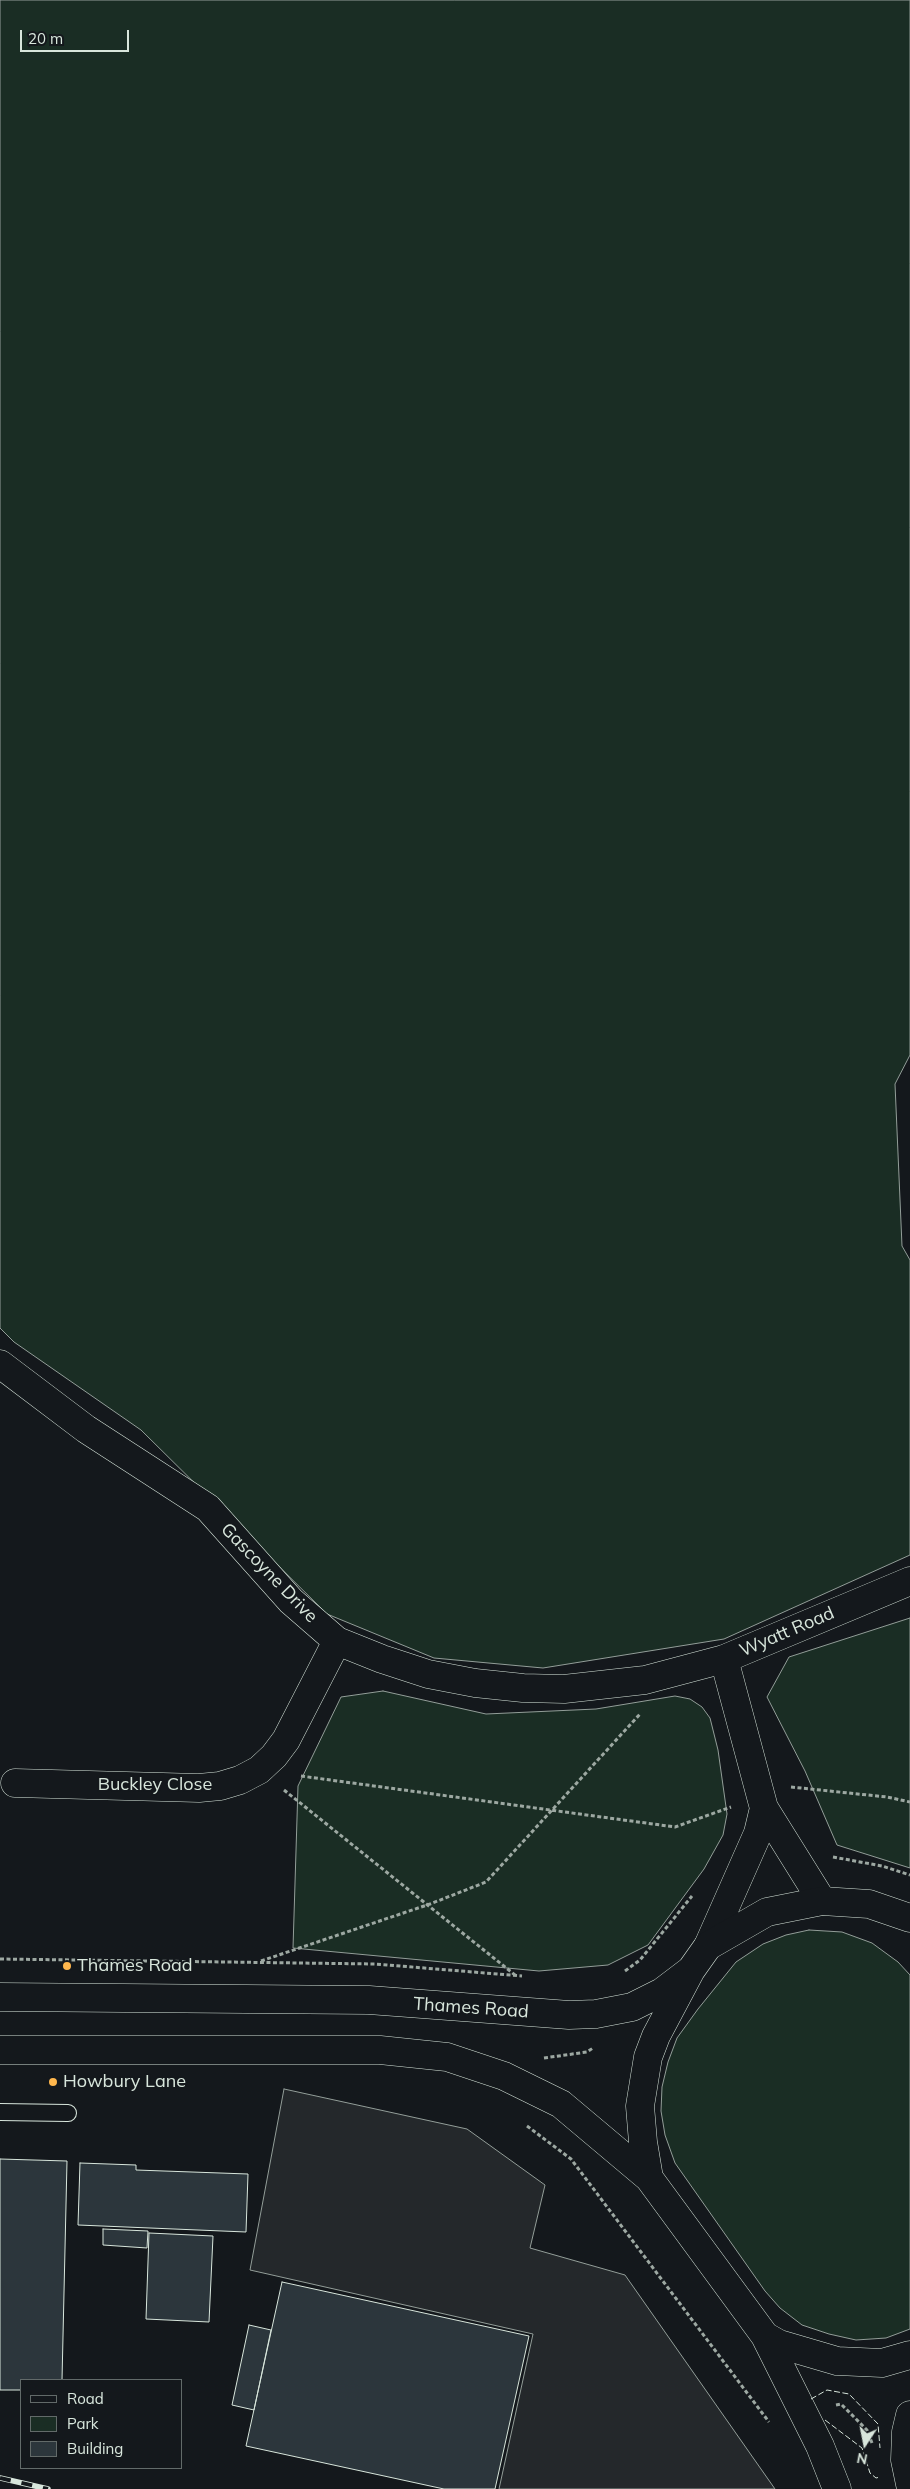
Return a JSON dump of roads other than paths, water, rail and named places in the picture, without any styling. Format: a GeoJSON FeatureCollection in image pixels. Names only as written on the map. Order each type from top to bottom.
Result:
{"type":"FeatureCollection","features":[{"type":"Feature","properties":{"kind":"main road","name":"Gascoyne Drive"},"geometry":{"type":"LineString","coordinates":[[0,1364],[86,1429],[208,1508],[291,1601],[337,1641],[382,1659],[428,1674],[475,1683],[522,1688],[564,1689],[645,1680],[724,1659]]}},
{"type":"Feature","properties":{"kind":"main road","name":"Wyatt Road"},"geometry":{"type":"LineString","coordinates":[[822,1901],[764,1808],[724,1659],[910,1581]]}},
{"type":"Feature","properties":{"kind":"main road","name":"Buckley Close"},"geometry":{"type":"LineString","coordinates":[[15,1783],[199,1788],[220,1786],[240,1780],[258,1770],[274,1756],[286,1740],[337,1641]]}},
{"type":"Feature","properties":{"kind":"main road","name":"Wyatt Road"},"geometry":{"type":"LineString","coordinates":[[708,1946],[758,1833],[764,1808]]}},
{"type":"Feature","properties":{"kind":"main road","name":"Thames Road"},"geometry":{"type":"LineString","coordinates":[[649,2178],[640,2106],[648,2056],[656,2036],[691,1970],[708,1946],[767,1912],[822,1901],[869,1904],[910,1918]]}},
{"type":"Feature","properties":{"kind":"main road","name":"Thames Road"},"geometry":{"type":"LineString","coordinates":[[0,1997],[369,2000],[568,2015],[596,2014],[632,2008],[662,1992],[691,1970]]}},
{"type":"Feature","properties":{"kind":"main road","name":"Thames Road"},"geometry":{"type":"LineString","coordinates":[[0,2050],[359,2050],[447,2057],[504,2076],[561,2104],[649,2178],[765,2336],[779,2344],[837,2361],[882,2363],[910,2355]]}},
{"type":"Feature","properties":{"kind":"main road"},"geometry":{"type":"LineString","coordinates":[[765,2336],[820,2446],[837,2489]]}},
{"type":"Feature","properties":{"kind":"main road"},"geometry":{"type":"LineString","coordinates":[[910,2415],[906,2432],[906,2460],[910,2484]]}},
{"type":"Feature","properties":{"kind":"lane"},"geometry":{"type":"LineString","coordinates":[[0,2112],[68,2113]]}},
{"type":"Feature","properties":{"kind":"railway"},"geometry":{"type":"LineString","coordinates":[[0,2478],[48,2489]]}},
{"type":"Feature","properties":{"kind":"place","name":"Thames Road"},"geometry":{"type":"Point","coordinates":[67,1966]}},
{"type":"Feature","properties":{"kind":"place","name":"Howbury Lane"},"geometry":{"type":"Point","coordinates":[53,2082]}}]}
